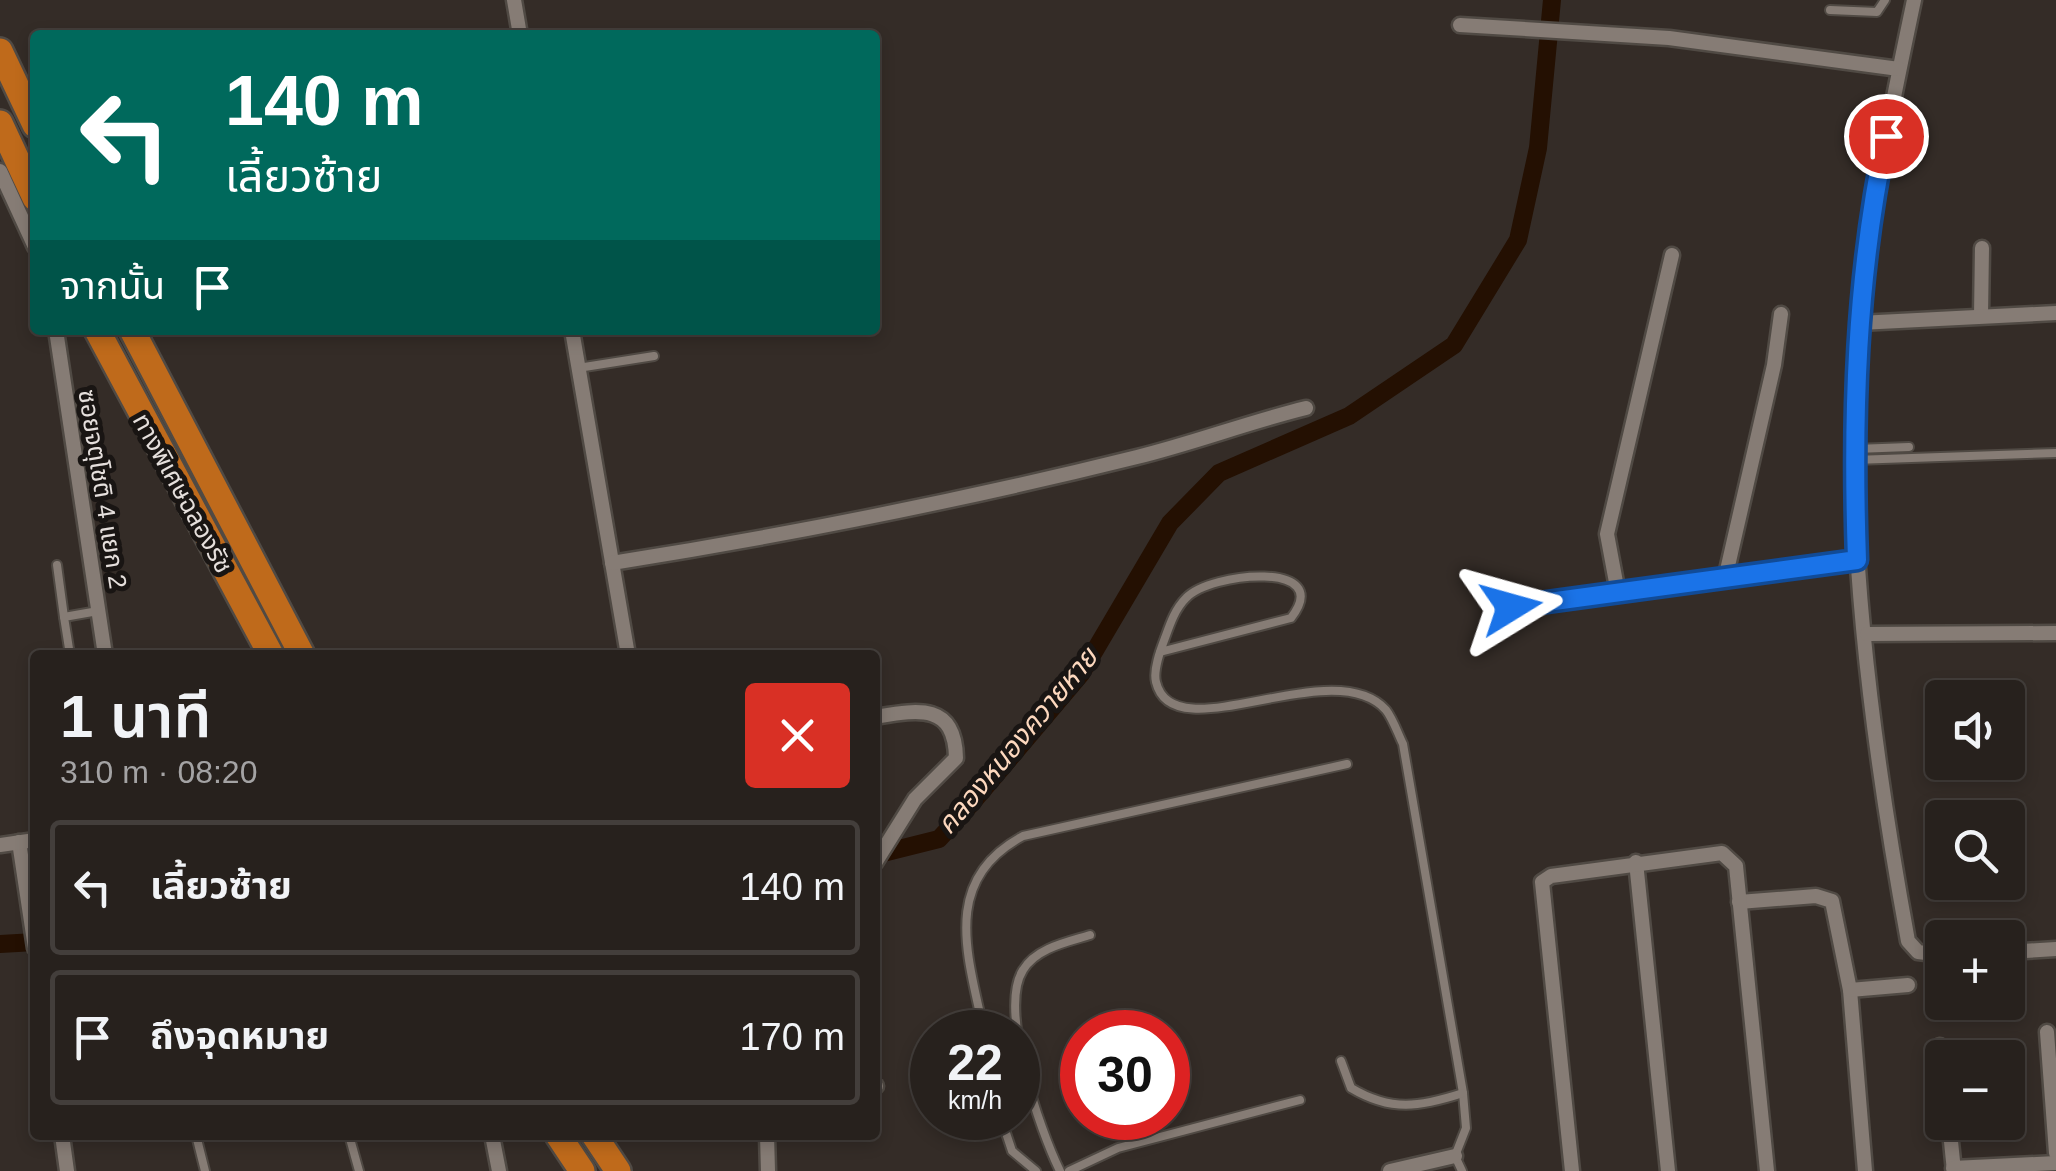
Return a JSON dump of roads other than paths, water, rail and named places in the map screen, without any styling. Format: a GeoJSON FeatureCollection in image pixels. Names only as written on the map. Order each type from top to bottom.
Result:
{"type":"FeatureCollection","features":[{"type":"Feature","properties":{"kind":"highway"},"geometry":{"type":"LineString","coordinates":[[0,51],[30,114]]}},
{"type":"Feature","properties":{"kind":"highway"},"geometry":{"type":"LineString","coordinates":[[0,124],[30,187]]}},
{"type":"Feature","properties":{"kind":"highway","name":"ทางพิเศษฉลองรัช"},"geometry":{"type":"LineString","coordinates":[[100,335],[268,650]]}},
{"type":"Feature","properties":{"kind":"highway","name":"ทางพิเศษฉลองรัช"},"geometry":{"type":"LineString","coordinates":[[135,335],[299,650]]}},
{"type":"Feature","properties":{"kind":"highway"},"geometry":{"type":"LineString","coordinates":[[561,1140],[582,1171]]}},
{"type":"Feature","properties":{"kind":"highway"},"geometry":{"type":"LineString","coordinates":[[597,1140],[618,1171]]}},
{"type":"Feature","properties":{"kind":"street"},"geometry":{"type":"LineString","coordinates":[[514,0],[519,30]]}},
{"type":"Feature","properties":{"kind":"street"},"geometry":{"type":"LineString","coordinates":[[1914,0],[1872,203],[1859,323],[1854,455],[1857,560],[1891,848],[1908,941],[1918,952],[1925,953]]}},
{"type":"Feature","properties":{"kind":"street"},"geometry":{"type":"LineString","coordinates":[[1460,26],[1669,38],[1900,68]]}},
{"type":"Feature","properties":{"kind":"street"},"geometry":{"type":"LineString","coordinates":[[0,172],[30,236]]}},
{"type":"Feature","properties":{"kind":"street"},"geometry":{"type":"LineString","coordinates":[[1982,248],[1982,316]]}},
{"type":"Feature","properties":{"kind":"street"},"geometry":{"type":"LineString","coordinates":[[1618,593],[1607,534],[1672,255]]}},
{"type":"Feature","properties":{"kind":"street"},"geometry":{"type":"LineString","coordinates":[[1859,323],[2056,312]]}},
{"type":"Feature","properties":{"kind":"street"},"geometry":{"type":"LineString","coordinates":[[1725,578],[1774,366],[1781,314]]}},
{"type":"Feature","properties":{"kind":"street","name":"ซอยจตุโชติ 4 แยก 2"},"geometry":{"type":"LineString","coordinates":[[57,335],[104,650]]}},
{"type":"Feature","properties":{"kind":"street"},"geometry":{"type":"LineString","coordinates":[[573,335],[627,650]]}},
{"type":"Feature","properties":{"kind":"street"},"geometry":{"type":"LineString","coordinates":[[612,562],[741,542],[1038,480],[1181,446],[1306,408]]}},
{"type":"Feature","properties":{"kind":"street"},"geometry":{"type":"LineString","coordinates":[[1511,607],[1857,560]]}},
{"type":"Feature","properties":{"kind":"street"},"geometry":{"type":"LineString","coordinates":[[1866,634],[2056,633]]}},
{"type":"Feature","properties":{"kind":"street"},"geometry":{"type":"LineString","coordinates":[[880,716],[912,711],[936,715],[948,722],[956,740],[951,765],[915,798],[880,854]]}},
{"type":"Feature","properties":{"kind":"street"},"geometry":{"type":"LineString","coordinates":[[0,845],[27,841],[30,902]]}},
{"type":"Feature","properties":{"kind":"street"},"geometry":{"type":"LineString","coordinates":[[1572,1171],[1542,882],[1550,876],[1722,852],[1736,866],[1767,1171]]}},
{"type":"Feature","properties":{"kind":"street"},"geometry":{"type":"LineString","coordinates":[[1636,862],[1668,1171]]}},
{"type":"Feature","properties":{"kind":"street"},"geometry":{"type":"LineString","coordinates":[[1739,902],[1816,896],[1832,901],[1850,990],[1865,1171]]}},
{"type":"Feature","properties":{"kind":"street"},"geometry":{"type":"LineString","coordinates":[[2025,951],[2056,950]]}},
{"type":"Feature","properties":{"kind":"street"},"geometry":{"type":"LineString","coordinates":[[1850,990],[1908,986]]}},
{"type":"Feature","properties":{"kind":"street"},"geometry":{"type":"LineString","coordinates":[[2047,1032],[2056,1152]]}},
{"type":"Feature","properties":{"kind":"street"},"geometry":{"type":"LineString","coordinates":[[63,1140],[67,1171]]}},
{"type":"Feature","properties":{"kind":"street"},"geometry":{"type":"LineString","coordinates":[[493,1140],[500,1171]]}},
{"type":"Feature","properties":{"kind":"street"},"geometry":{"type":"LineString","coordinates":[[767,1140],[768,1171]]}},
{"type":"Feature","properties":{"kind":"street"},"geometry":{"type":"LineString","coordinates":[[1950,1140],[1954,1170],[2056,1163]]}},
{"type":"Feature","properties":{"kind":"street"},"geometry":{"type":"LineString","coordinates":[[1390,1171],[1455,1156]]}},
{"type":"Feature","properties":{"kind":"lane"},"geometry":{"type":"LineString","coordinates":[[1830,10],[1877,12],[1885,0]]}},
{"type":"Feature","properties":{"kind":"lane"},"geometry":{"type":"LineString","coordinates":[[578,368],[654,356]]}},
{"type":"Feature","properties":{"kind":"lane"},"geometry":{"type":"LineString","coordinates":[[1854,455],[1909,447]]}},
{"type":"Feature","properties":{"kind":"lane"},"geometry":{"type":"LineString","coordinates":[[1854,455],[2056,453]]}},
{"type":"Feature","properties":{"kind":"lane"},"geometry":{"type":"LineString","coordinates":[[57,565],[69,650]]}},
{"type":"Feature","properties":{"kind":"lane"},"geometry":{"type":"LineString","coordinates":[[1160,652],[1276,625],[1296,611],[1296,589],[1289,578],[1277,575],[1199,587],[1173,616],[1160,652],[1154,680],[1164,701],[1176,708],[1204,711],[1319,689],[1357,690],[1386,710],[1403,744],[1463,1093],[1466,1128],[1455,1156],[1462,1171]]}},
{"type":"Feature","properties":{"kind":"lane"},"geometry":{"type":"LineString","coordinates":[[64,617],[98,611]]}},
{"type":"Feature","properties":{"kind":"lane"},"geometry":{"type":"LineString","coordinates":[[979,1010],[968,954],[967,901],[975,876],[996,850],[1023,836],[1347,764]]}},
{"type":"Feature","properties":{"kind":"lane"},"geometry":{"type":"LineString","coordinates":[[1060,1171],[1048,1147],[1014,1018],[1016,983],[1024,966],[1040,953],[1090,934]]}},
{"type":"Feature","properties":{"kind":"lane"},"geometry":{"type":"LineString","coordinates":[[1340,1061],[1351,1088],[1388,1106],[1428,1105],[1463,1093]]}},
{"type":"Feature","properties":{"kind":"lane"},"geometry":{"type":"LineString","coordinates":[[1070,1171],[1118,1148],[1300,1100]]}},
{"type":"Feature","properties":{"kind":"lane"},"geometry":{"type":"LineString","coordinates":[[197,1140],[206,1171]]}},
{"type":"Feature","properties":{"kind":"lane"},"geometry":{"type":"LineString","coordinates":[[350,1140],[359,1171]]}},
{"type":"Feature","properties":{"kind":"lane"},"geometry":{"type":"LineString","coordinates":[[1009,1140],[1012,1150],[1036,1171]]}},
{"type":"Feature","properties":{"kind":"waterway","name":"คลองหนองควายหาย"},"geometry":{"type":"LineString","coordinates":[[880,854],[939,839],[971,804],[1081,674],[1170,523],[1219,473],[1349,416],[1454,345],[1518,240],[1538,148],[1552,0]]}},
{"type":"Feature","properties":{"kind":"waterway","name":"คลองหนองควายหาย"},"geometry":{"type":"LineString","coordinates":[[0,944],[30,942]]}}]}
